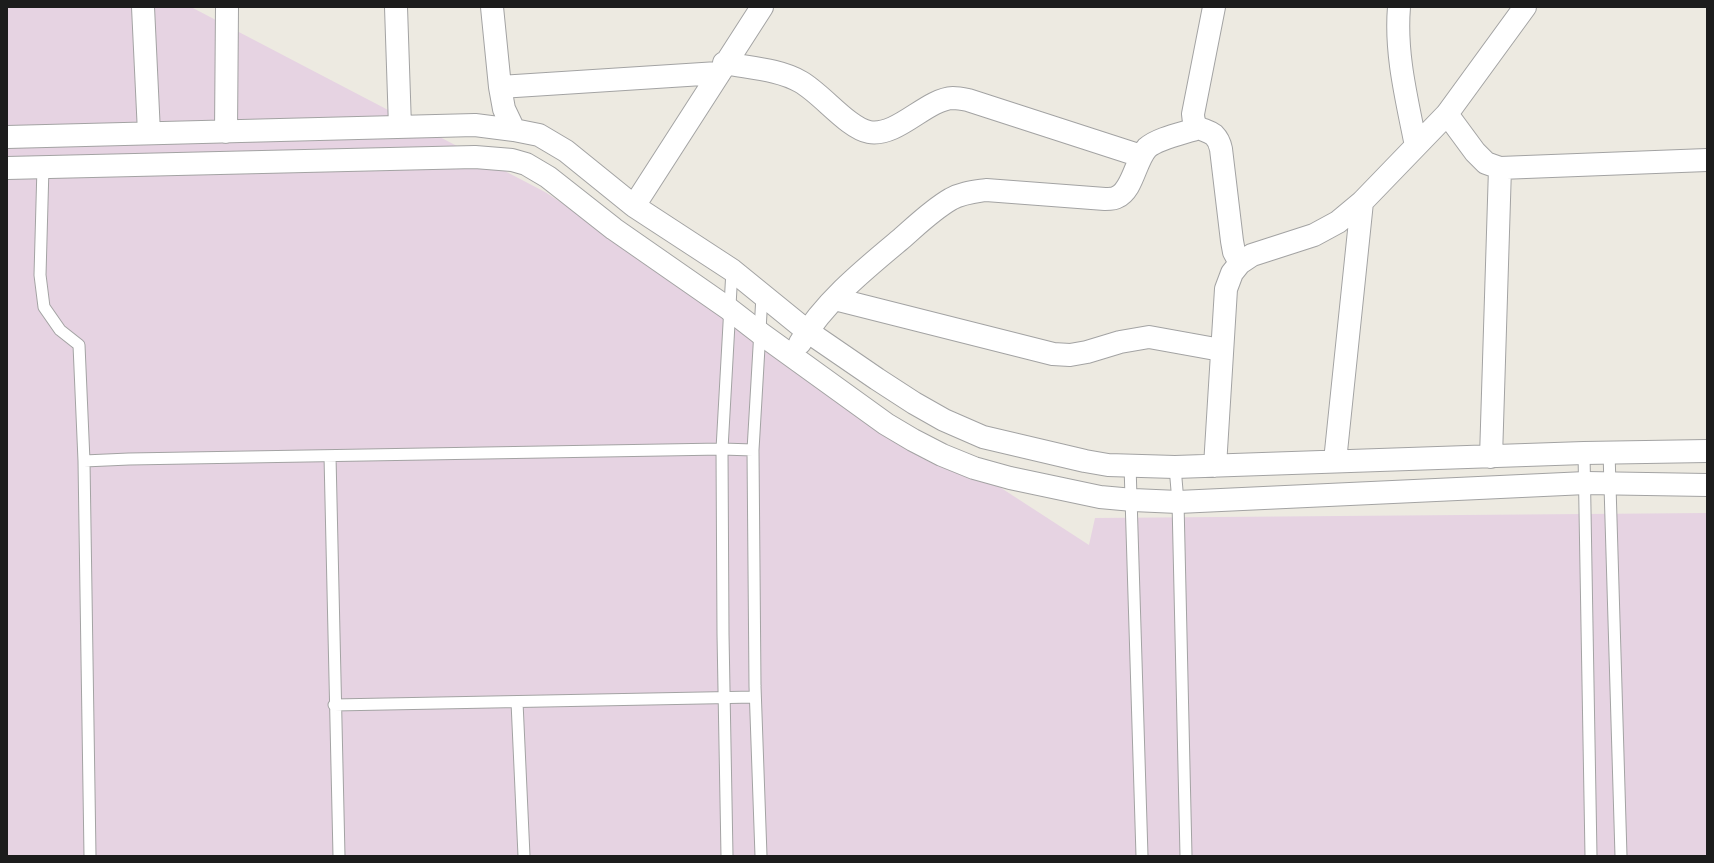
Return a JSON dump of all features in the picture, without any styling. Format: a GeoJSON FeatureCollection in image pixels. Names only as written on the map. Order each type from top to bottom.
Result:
{"type":"FeatureCollection","features":[{"type":"Feature","properties":{"kind":"street"},"geometry":{"type":"LineString","coordinates":[[143,7],[149,133]]}},
{"type":"Feature","properties":{"kind":"street"},"geometry":{"type":"LineString","coordinates":[[226,132],[227,7]]}},
{"type":"Feature","properties":{"kind":"street"},"geometry":{"type":"LineString","coordinates":[[396,7],[400,127]]}},
{"type":"Feature","properties":{"kind":"street"},"geometry":{"type":"LineString","coordinates":[[492,7],[500,87],[504,109],[514,130]]}},
{"type":"Feature","properties":{"kind":"street"},"geometry":{"type":"LineString","coordinates":[[634,206],[721,68],[762,7]]}},
{"type":"Feature","properties":{"kind":"street"},"geometry":{"type":"LineString","coordinates":[[1214,7],[1193,114],[1194,122],[1199,128],[1213,135],[1218,141],[1221,150],[1232,241],[1234,252],[1240,263]]}},
{"type":"Feature","properties":{"kind":"street"},"geometry":{"type":"LineString","coordinates":[[1399,7],[1398,20],[1400,57],[1416,146]]}},
{"type":"Feature","properties":{"kind":"street"},"geometry":{"type":"LineString","coordinates":[[1215,466],[1221,350],[1226,289],[1232,273],[1240,263],[1252,255],[1314,235],[1338,222],[1362,202],[1447,114],[1518,13],[1525,7]]}},
{"type":"Feature","properties":{"kind":"street"},"geometry":{"type":"LineString","coordinates":[[500,87],[721,68],[787,75],[802,82],[857,128],[869,132],[883,132],[935,104],[952,98],[968,100],[1141,156]]}},
{"type":"Feature","properties":{"kind":"street"},"geometry":{"type":"LineString","coordinates":[[1447,114],[1486,163],[1500,168],[1707,160]]}},
{"type":"Feature","properties":{"kind":"street"},"geometry":{"type":"LineString","coordinates":[[7,137],[475,125],[539,135],[566,151],[634,206],[732,270],[762,296],[807,331],[914,403],[944,420],[983,437],[1085,461],[1108,465],[1175,467],[1609,452],[1707,451]]}},
{"type":"Feature","properties":{"kind":"street"},"geometry":{"type":"LineString","coordinates":[[792,356],[807,331],[835,299],[858,276],[934,210],[952,199],[968,192],[986,190],[1105,199],[1116,198],[1124,193],[1141,156],[1148,148],[1157,142],[1199,128]]}},
{"type":"Feature","properties":{"kind":"street"},"geometry":{"type":"LineString","coordinates":[[7,168],[474,157],[512,160],[526,164],[548,177],[614,229],[729,309],[886,424],[913,440],[974,468],[1010,478],[1100,497],[1178,502],[1586,483],[1707,484]]}},
{"type":"Feature","properties":{"kind":"street"},"geometry":{"type":"LineString","coordinates":[[1491,456],[1500,168]]}},
{"type":"Feature","properties":{"kind":"street"},"geometry":{"type":"LineString","coordinates":[[1335,461],[1362,202]]}},
{"type":"Feature","properties":{"kind":"street"},"geometry":{"type":"LineString","coordinates":[[835,299],[1053,354],[1070,355],[1087,352],[1120,342],[1149,337],[1221,350]]}},
{"type":"Feature","properties":{"kind":"lane"},"geometry":{"type":"LineString","coordinates":[[43,168],[40,275],[44,307],[60,330],[79,345],[84,461],[90,856]]}},
{"type":"Feature","properties":{"kind":"lane"},"geometry":{"type":"LineString","coordinates":[[728,856],[724,699],[722,449],[732,270]]}},
{"type":"Feature","properties":{"kind":"lane"},"geometry":{"type":"LineString","coordinates":[[761,856],[756,697],[752,450],[762,296]]}},
{"type":"Feature","properties":{"kind":"lane"},"geometry":{"type":"LineString","coordinates":[[84,461],[722,449],[752,450]]}},
{"type":"Feature","properties":{"kind":"lane"},"geometry":{"type":"LineString","coordinates":[[1609,452],[1620,856]]}},
{"type":"Feature","properties":{"kind":"lane"},"geometry":{"type":"LineString","coordinates":[[1584,453],[1586,483],[1591,856]]}},
{"type":"Feature","properties":{"kind":"lane"},"geometry":{"type":"LineString","coordinates":[[330,456],[334,705],[339,856]]}},
{"type":"Feature","properties":{"kind":"lane"},"geometry":{"type":"LineString","coordinates":[[1130,465],[1142,856]]}},
{"type":"Feature","properties":{"kind":"lane"},"geometry":{"type":"LineString","coordinates":[[1175,467],[1178,502],[1186,856]]}},
{"type":"Feature","properties":{"kind":"lane"},"geometry":{"type":"LineString","coordinates":[[334,705],[724,699],[756,697]]}},
{"type":"Feature","properties":{"kind":"lane"},"geometry":{"type":"LineString","coordinates":[[517,702],[524,856]]}},
{"type":"Feature","properties":{"kind":"shaded area"},"geometry":{"type":"Polygon","coordinates":[[[7,7],[191,7],[545,192],[1089,545],[1095,518],[1707,513],[1707,856],[7,856],[7,7]]]}}]}
